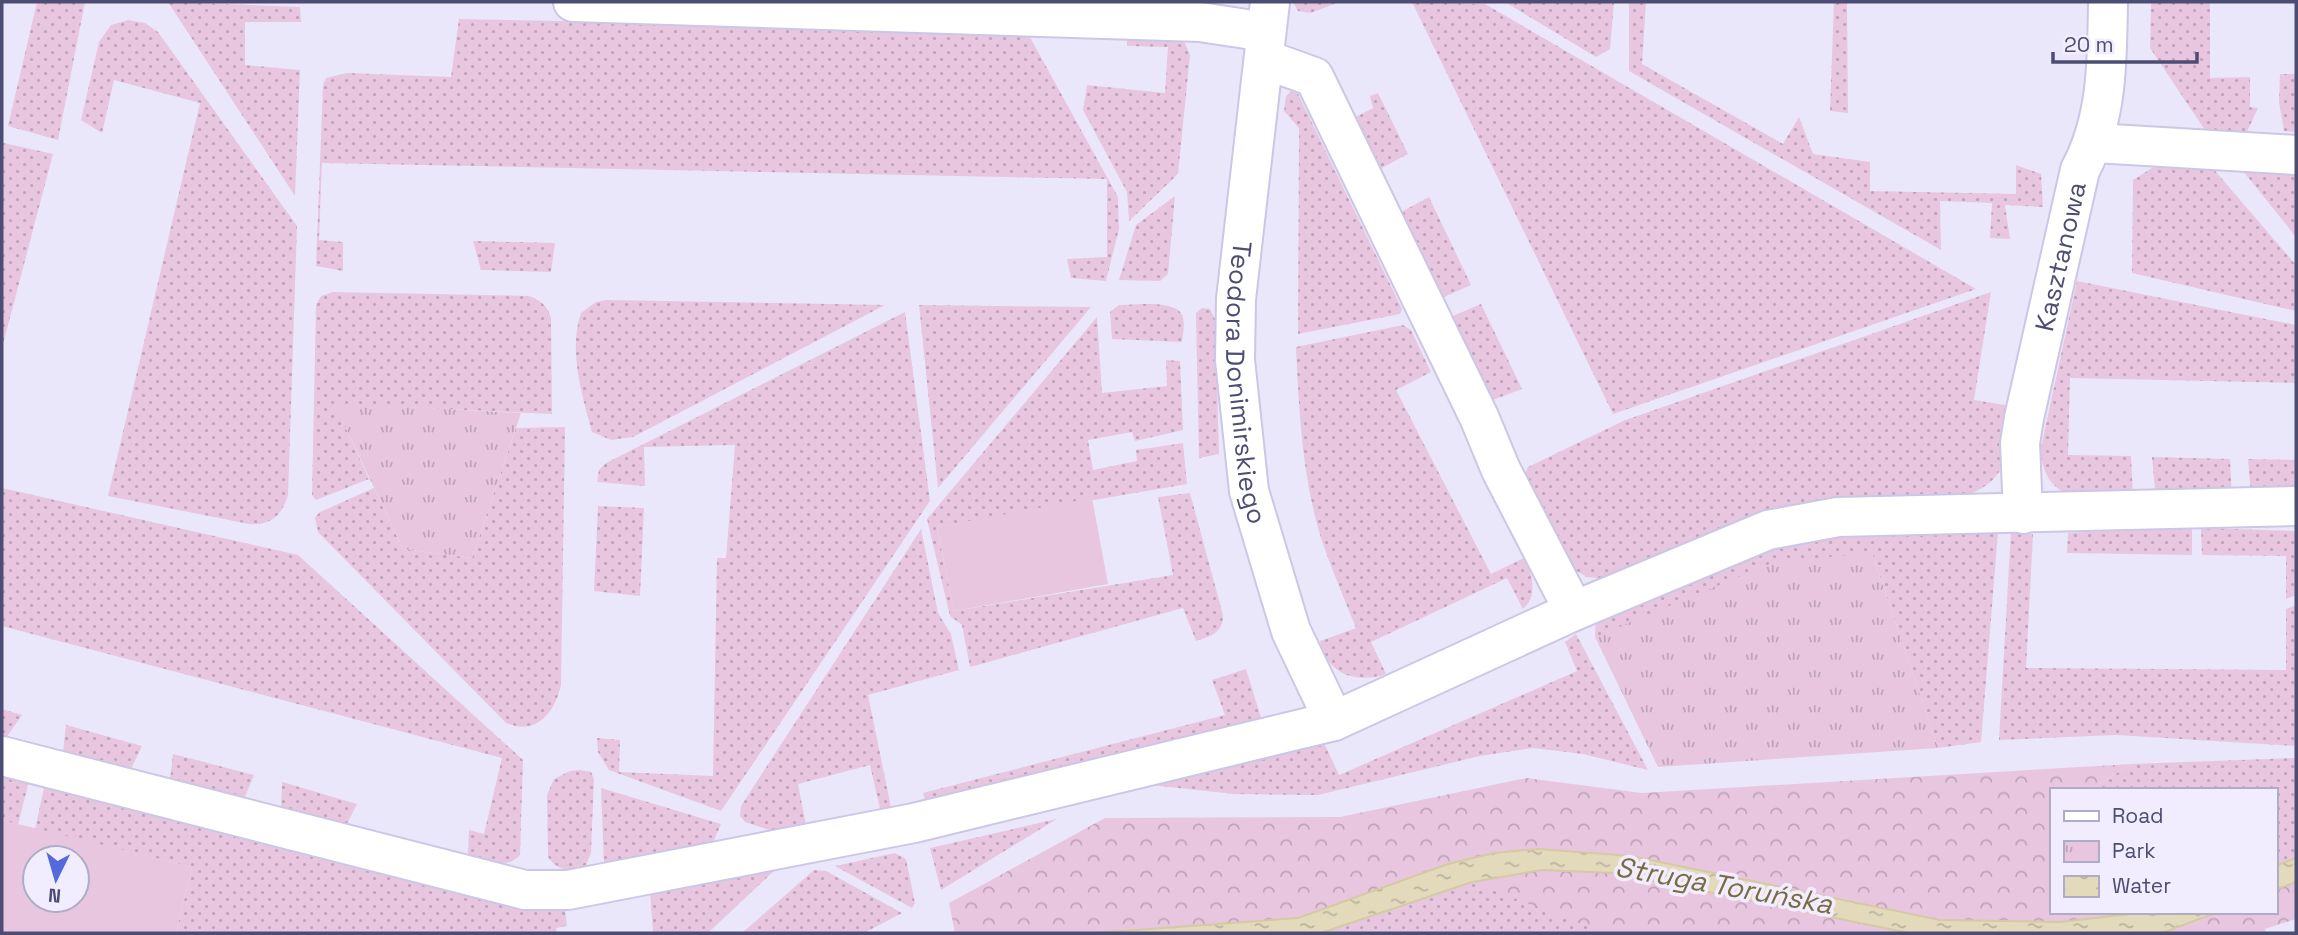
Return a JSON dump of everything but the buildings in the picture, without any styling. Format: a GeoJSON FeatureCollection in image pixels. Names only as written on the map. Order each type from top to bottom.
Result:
{"type":"FeatureCollection","features":[{"type":"Feature","properties":{"kind":"street"},"geometry":{"type":"LineString","coordinates":[[573,2],[1200,22],[1267,31],[1314,77],[1479,417],[1501,470],[1574,611]]}},
{"type":"Feature","properties":{"kind":"street","name":"Kasztanowa"},"geometry":{"type":"LineString","coordinates":[[2023,513],[2020,443],[2024,418],[2080,170],[2095,143],[2104,103],[2108,2]]}},
{"type":"Feature","properties":{"kind":"street","name":"Teodora Donimirskiego"},"geometry":{"type":"LineString","coordinates":[[1267,31],[1236,299],[1235,360],[1240,426],[1249,491],[1291,631],[1334,721]]}},
{"type":"Feature","properties":{"kind":"street"},"geometry":{"type":"LineString","coordinates":[[2095,143],[2296,155]]}},
{"type":"Feature","properties":{"kind":"street"},"geometry":{"type":"LineString","coordinates":[[2,756],[525,890],[568,890],[914,824],[1334,721],[1574,611],[1768,530],[1838,517],[2296,506]]}},
{"type":"Feature","properties":{"kind":"green space"},"geometry":{"type":"Polygon","coordinates":[[[37,2],[85,2],[58,140],[8,126],[37,2]]]}},
{"type":"Feature","properties":{"kind":"green space"},"geometry":{"type":"Polygon","coordinates":[[[168,2],[300,7],[301,22],[245,22],[245,65],[300,70],[295,196],[168,2]]]}},
{"type":"Feature","properties":{"kind":"green space"},"geometry":{"type":"Polygon","coordinates":[[[1293,2],[1339,2],[1311,13],[1298,11],[1293,2]]]}},
{"type":"Feature","properties":{"kind":"green space"},"geometry":{"type":"Polygon","coordinates":[[[1412,2],[1485,4],[1976,289],[1613,414],[1412,2]]]}},
{"type":"Feature","properties":{"kind":"green space"},"geometry":{"type":"Polygon","coordinates":[[[1505,2],[1614,2],[1610,49],[1596,57],[1505,2]]]}},
{"type":"Feature","properties":{"kind":"green space"},"geometry":{"type":"Polygon","coordinates":[[[1629,2],[1646,2],[1642,64],[1783,144],[1799,117],[1813,154],[1870,162],[1870,191],[2016,194],[2016,165],[2041,174],[2043,207],[2005,205],[2010,239],[1990,238],[1992,203],[1940,201],[1941,250],[1629,71],[1629,2]]]}},
{"type":"Feature","properties":{"kind":"green space"},"geometry":{"type":"Polygon","coordinates":[[[1834,2],[1847,2],[1848,113],[1830,111],[1834,2]]]}},
{"type":"Feature","properties":{"kind":"green space"},"geometry":{"type":"Polygon","coordinates":[[[2151,2],[2210,2],[2210,78],[2250,77],[2250,107],[2258,108],[2244,138],[2209,136],[2150,48],[2151,2]]]}},
{"type":"Feature","properties":{"kind":"green space"},"geometry":{"type":"Polygon","coordinates":[[[459,19],[1026,30],[1118,197],[1119,229],[1106,281],[1071,278],[1067,259],[1107,257],[1107,179],[322,163],[319,240],[343,242],[343,271],[316,266],[323,85],[326,78],[347,73],[451,77],[459,19]]]}},
{"type":"Feature","properties":{"kind":"green space"},"geometry":{"type":"Polygon","coordinates":[[[128,20],[145,23],[158,32],[297,226],[288,495],[279,513],[264,523],[249,524],[108,496],[200,103],[114,80],[102,133],[81,120],[99,42],[111,25],[128,20]]]}},
{"type":"Feature","properties":{"kind":"green space"},"geometry":{"type":"Polygon","coordinates":[[[1127,33],[1183,39],[1190,55],[1178,174],[1129,221],[1127,192],[1083,110],[1087,85],[1165,93],[1168,47],[1127,46],[1127,33]]]}},
{"type":"Feature","properties":{"kind":"green space"},"geometry":{"type":"Polygon","coordinates":[[[2280,74],[2296,74],[2296,132],[2284,131],[2279,102],[2280,74]]]}},
{"type":"Feature","properties":{"kind":"green space"},"geometry":{"type":"Polygon","coordinates":[[[1291,91],[1298,94],[1402,309],[1400,314],[1298,334],[1299,128],[1284,111],[1286,96],[1291,91]]]}},
{"type":"Feature","properties":{"kind":"green space"},"geometry":{"type":"Polygon","coordinates":[[[1378,93],[1408,154],[1376,171],[1350,120],[1373,108],[1370,96],[1378,93]]]}},
{"type":"Feature","properties":{"kind":"green space"},"geometry":{"type":"Polygon","coordinates":[[[2,144],[53,154],[2,348],[2,144]]]}},
{"type":"Feature","properties":{"kind":"green space"},"geometry":{"type":"Polygon","coordinates":[[[2234,160],[2296,163],[2296,237],[2234,160]]]}},
{"type":"Feature","properties":{"kind":"green space"},"geometry":{"type":"Polygon","coordinates":[[[2165,164],[2210,165],[2296,265],[2296,311],[2132,273],[2133,180],[2152,168],[2165,164]]]}},
{"type":"Feature","properties":{"kind":"green space"},"geometry":{"type":"Polygon","coordinates":[[[1175,196],[1168,274],[1160,281],[1119,280],[1136,225],[1175,196]]]}},
{"type":"Feature","properties":{"kind":"green space"},"geometry":{"type":"Polygon","coordinates":[[[1429,197],[1471,285],[1437,300],[1394,216],[1429,197]]]}},
{"type":"Feature","properties":{"kind":"green space"},"geometry":{"type":"Polygon","coordinates":[[[473,241],[555,243],[551,272],[481,270],[473,241]]]}},
{"type":"Feature","properties":{"kind":"green space"},"geometry":{"type":"Polygon","coordinates":[[[2077,281],[2296,325],[2296,383],[2070,378],[2068,455],[2131,456],[2133,497],[2086,497],[2061,491],[2044,470],[2040,452],[2077,281]]]}},
{"type":"Feature","properties":{"kind":"green space"},"geometry":{"type":"Polygon","coordinates":[[[333,292],[529,296],[537,299],[546,307],[551,318],[552,414],[335,404],[369,479],[316,500],[312,495],[316,305],[321,296],[333,292]]]}},
{"type":"Feature","properties":{"kind":"green space"},"geometry":{"type":"Polygon","coordinates":[[[1991,292],[1974,400],[2011,406],[2003,463],[1990,482],[1978,490],[1961,498],[1608,579],[1587,577],[1568,566],[1524,476],[1528,467],[1623,421],[1991,292]]]}},
{"type":"Feature","properties":{"kind":"green space"},"geometry":{"type":"Polygon","coordinates":[[[606,300],[885,305],[633,437],[611,440],[592,432],[576,357],[577,327],[581,313],[596,302],[606,300]]]}},
{"type":"Feature","properties":{"kind":"green space"},"geometry":{"type":"Polygon","coordinates":[[[1152,304],[1176,309],[1183,319],[1182,342],[1112,339],[1110,312],[1119,305],[1152,304]]]}},
{"type":"Feature","properties":{"kind":"green space"},"geometry":{"type":"Polygon","coordinates":[[[1481,304],[1522,389],[1490,401],[1446,319],[1481,304]]]}},
{"type":"Feature","properties":{"kind":"green space"},"geometry":{"type":"Polygon","coordinates":[[[919,305],[1091,307],[938,488],[919,305]]]}},
{"type":"Feature","properties":{"kind":"green space"},"geometry":{"type":"Polygon","coordinates":[[[1202,308],[1210,309],[1215,319],[1219,454],[1199,458],[1196,313],[1202,308]]]}},
{"type":"Feature","properties":{"kind":"green space"},"geometry":{"type":"Polygon","coordinates":[[[905,312],[930,501],[721,811],[609,770],[598,752],[597,738],[620,740],[619,772],[713,776],[717,558],[726,558],[735,445],[644,447],[645,486],[597,482],[599,470],[606,463],[905,312]]]}},
{"type":"Feature","properties":{"kind":"green space"},"geometry":{"type":"Polygon","coordinates":[[[1097,317],[1102,393],[1167,386],[1166,360],[1180,361],[1183,430],[1135,441],[1132,432],[1088,440],[1093,470],[1137,461],[1136,450],[1183,443],[1187,484],[937,527],[954,611],[1173,575],[1158,497],[1190,493],[1223,615],[1221,626],[1211,635],[1196,641],[1183,608],[970,667],[962,625],[950,616],[927,519],[1097,317]]]}},
{"type":"Feature","properties":{"kind":"green space"},"geometry":{"type":"Polygon","coordinates":[[[1403,325],[1411,330],[1431,372],[1396,390],[1491,574],[1526,557],[1532,591],[1531,598],[1523,609],[1507,578],[1371,642],[1386,674],[1354,677],[1336,669],[1329,662],[1320,641],[1356,628],[1333,572],[1315,515],[1300,420],[1296,347],[1403,325]]]}},
{"type":"Feature","properties":{"kind":"green space"},"geometry":{"type":"Polygon","coordinates":[[[334,403],[521,413],[472,558],[403,549],[334,403]]]}},
{"type":"Feature","properties":{"kind":"green space"},"geometry":{"type":"Polygon","coordinates":[[[565,427],[561,685],[554,704],[543,719],[535,724],[517,726],[506,723],[318,532],[315,517],[320,512],[374,488],[403,549],[472,558],[516,428],[565,427]]]}},
{"type":"Feature","properties":{"kind":"green space"},"geometry":{"type":"Polygon","coordinates":[[[2152,457],[2230,459],[2232,498],[2156,499],[2152,457]]]}},
{"type":"Feature","properties":{"kind":"green space"},"geometry":{"type":"Polygon","coordinates":[[[2248,459],[2296,460],[2296,496],[2251,497],[2248,459]]]}},
{"type":"Feature","properties":{"kind":"green space"},"geometry":{"type":"Polygon","coordinates":[[[2,488],[298,555],[523,760],[520,855],[514,860],[502,863],[468,854],[469,830],[484,834],[502,758],[2,626],[2,488]]]}},
{"type":"Feature","properties":{"kind":"green space"},"geometry":{"type":"Polygon","coordinates":[[[1092,498],[1108,584],[954,611],[937,527],[1092,498]]]}},
{"type":"Feature","properties":{"kind":"green space"},"geometry":{"type":"Polygon","coordinates":[[[598,506],[644,508],[640,596],[594,591],[598,506]]]}},
{"type":"Feature","properties":{"kind":"green space"},"geometry":{"type":"Polygon","coordinates":[[[2192,527],[2192,555],[2067,553],[2068,533],[2192,527]]]}},
{"type":"Feature","properties":{"kind":"green space"},"geometry":{"type":"Polygon","coordinates":[[[2201,528],[2296,531],[2296,595],[2286,599],[2286,556],[2202,555],[2201,528]]]}},
{"type":"Feature","properties":{"kind":"green space"},"geometry":{"type":"Polygon","coordinates":[[[921,529],[938,613],[951,634],[959,670],[868,695],[891,807],[881,813],[870,765],[798,784],[806,825],[785,835],[745,822],[740,816],[741,806],[921,529]]]}},
{"type":"Feature","properties":{"kind":"green space"},"geometry":{"type":"Polygon","coordinates":[[[2011,531],[2033,534],[2026,668],[2286,670],[2286,609],[2296,605],[2296,746],[2116,735],[1999,740],[2011,531]]]}},
{"type":"Feature","properties":{"kind":"green space"},"geometry":{"type":"Polygon","coordinates":[[[1998,532],[1981,742],[1938,748],[1872,553],[1595,637],[1596,621],[1796,538],[1998,532]]]}},
{"type":"Feature","properties":{"kind":"green space"},"geometry":{"type":"Polygon","coordinates":[[[1872,553],[1938,748],[1658,767],[1595,637],[1774,562],[1872,553]]]}},
{"type":"Feature","properties":{"kind":"green space"},"geometry":{"type":"Polygon","coordinates":[[[1576,634],[1648,770],[1583,754],[1533,748],[1480,756],[1318,795],[1234,794],[1151,785],[1271,742],[1325,745],[1339,775],[1577,671],[1565,642],[1576,634]]]}},
{"type":"Feature","properties":{"kind":"green space"},"geometry":{"type":"Polygon","coordinates":[[[1246,669],[1262,721],[929,814],[923,793],[1225,715],[1212,680],[1246,669]]]}},
{"type":"Feature","properties":{"kind":"green space"},"geometry":{"type":"Polygon","coordinates":[[[2,709],[22,715],[4,741],[2,740],[2,709]]]}},
{"type":"Feature","properties":{"kind":"green space"},"geometry":{"type":"Polygon","coordinates":[[[66,725],[142,746],[131,769],[63,752],[66,725]]]}},
{"type":"Feature","properties":{"kind":"green space"},"geometry":{"type":"Polygon","coordinates":[[[173,754],[254,775],[244,799],[170,780],[173,754]]]}},
{"type":"Feature","properties":{"kind":"green space"},"geometry":{"type":"Polygon","coordinates":[[[2296,758],[2296,858],[2277,865],[2277,788],[2093,788],[2131,764],[2296,758]]]}},
{"type":"Feature","properties":{"kind":"green space"},"geometry":{"type":"Polygon","coordinates":[[[2131,764],[2093,788],[2050,788],[2050,914],[2130,914],[2060,922],[1940,920],[1631,856],[1538,849],[1494,853],[1448,864],[1298,918],[1095,933],[955,933],[949,903],[1105,818],[1340,817],[1526,778],[1642,793],[2131,764]]]}},
{"type":"Feature","properties":{"kind":"green space"},"geometry":{"type":"Polygon","coordinates":[[[2,767],[31,773],[18,825],[2,820],[2,767]]]}},
{"type":"Feature","properties":{"kind":"green space"},"geometry":{"type":"Polygon","coordinates":[[[570,771],[591,772],[594,779],[591,853],[586,865],[565,869],[548,857],[547,795],[554,779],[570,771]]]}},
{"type":"Feature","properties":{"kind":"green space"},"geometry":{"type":"Polygon","coordinates":[[[46,779],[564,901],[567,926],[556,928],[557,933],[176,933],[192,867],[35,829],[46,779]]]}},
{"type":"Feature","properties":{"kind":"green space"},"geometry":{"type":"Polygon","coordinates":[[[282,782],[357,804],[347,824],[281,807],[282,782]]]}},
{"type":"Feature","properties":{"kind":"green space"},"geometry":{"type":"Polygon","coordinates":[[[601,788],[721,824],[710,850],[604,865],[601,788]]]}},
{"type":"Feature","properties":{"kind":"green space"},"geometry":{"type":"Polygon","coordinates":[[[1057,819],[941,890],[930,848],[1057,819]]]}},
{"type":"Feature","properties":{"kind":"green space"},"geometry":{"type":"Polygon","coordinates":[[[2,820],[192,867],[176,933],[2,933],[2,820]]]}},
{"type":"Feature","properties":{"kind":"green space"},"geometry":{"type":"Polygon","coordinates":[[[895,853],[906,859],[915,903],[912,908],[835,866],[895,853]]]}},
{"type":"Feature","properties":{"kind":"green space"},"geometry":{"type":"Polygon","coordinates":[[[776,869],[708,933],[653,933],[650,891],[776,869]]]}},
{"type":"Feature","properties":{"kind":"green space"},"geometry":{"type":"Polygon","coordinates":[[[814,870],[826,871],[902,913],[864,933],[742,933],[814,870]]]}},
{"type":"Feature","properties":{"kind":"green space"},"geometry":{"type":"Polygon","coordinates":[[[1542,870],[1615,873],[1909,933],[1604,933],[1472,882],[1542,870]]]}},
{"type":"Feature","properties":{"kind":"green space"},"geometry":{"type":"Polygon","coordinates":[[[1472,882],[1909,933],[1321,933],[1472,882]]]}},
{"type":"Feature","properties":{"kind":"green space"},"geometry":{"type":"Polygon","coordinates":[[[2296,882],[2296,919],[2265,929],[2266,933],[2162,933],[2213,914],[2277,914],[2277,889],[2296,882]]]}},
{"type":"Feature","properties":{"kind":"water","name":"Struga Toruńska"},"geometry":{"type":"Polygon","coordinates":[[[1538,849],[1631,856],[1940,920],[2060,922],[2130,914],[2213,914],[2162,933],[1909,933],[1615,873],[1542,870],[1472,882],[1321,933],[1095,933],[1298,918],[1448,864],[1494,853],[1538,849]]]}},
{"type":"Feature","properties":{"kind":"water"},"geometry":{"type":"Polygon","coordinates":[[[2296,858],[2296,882],[2277,889],[2277,865],[2296,858]]]}}]}
